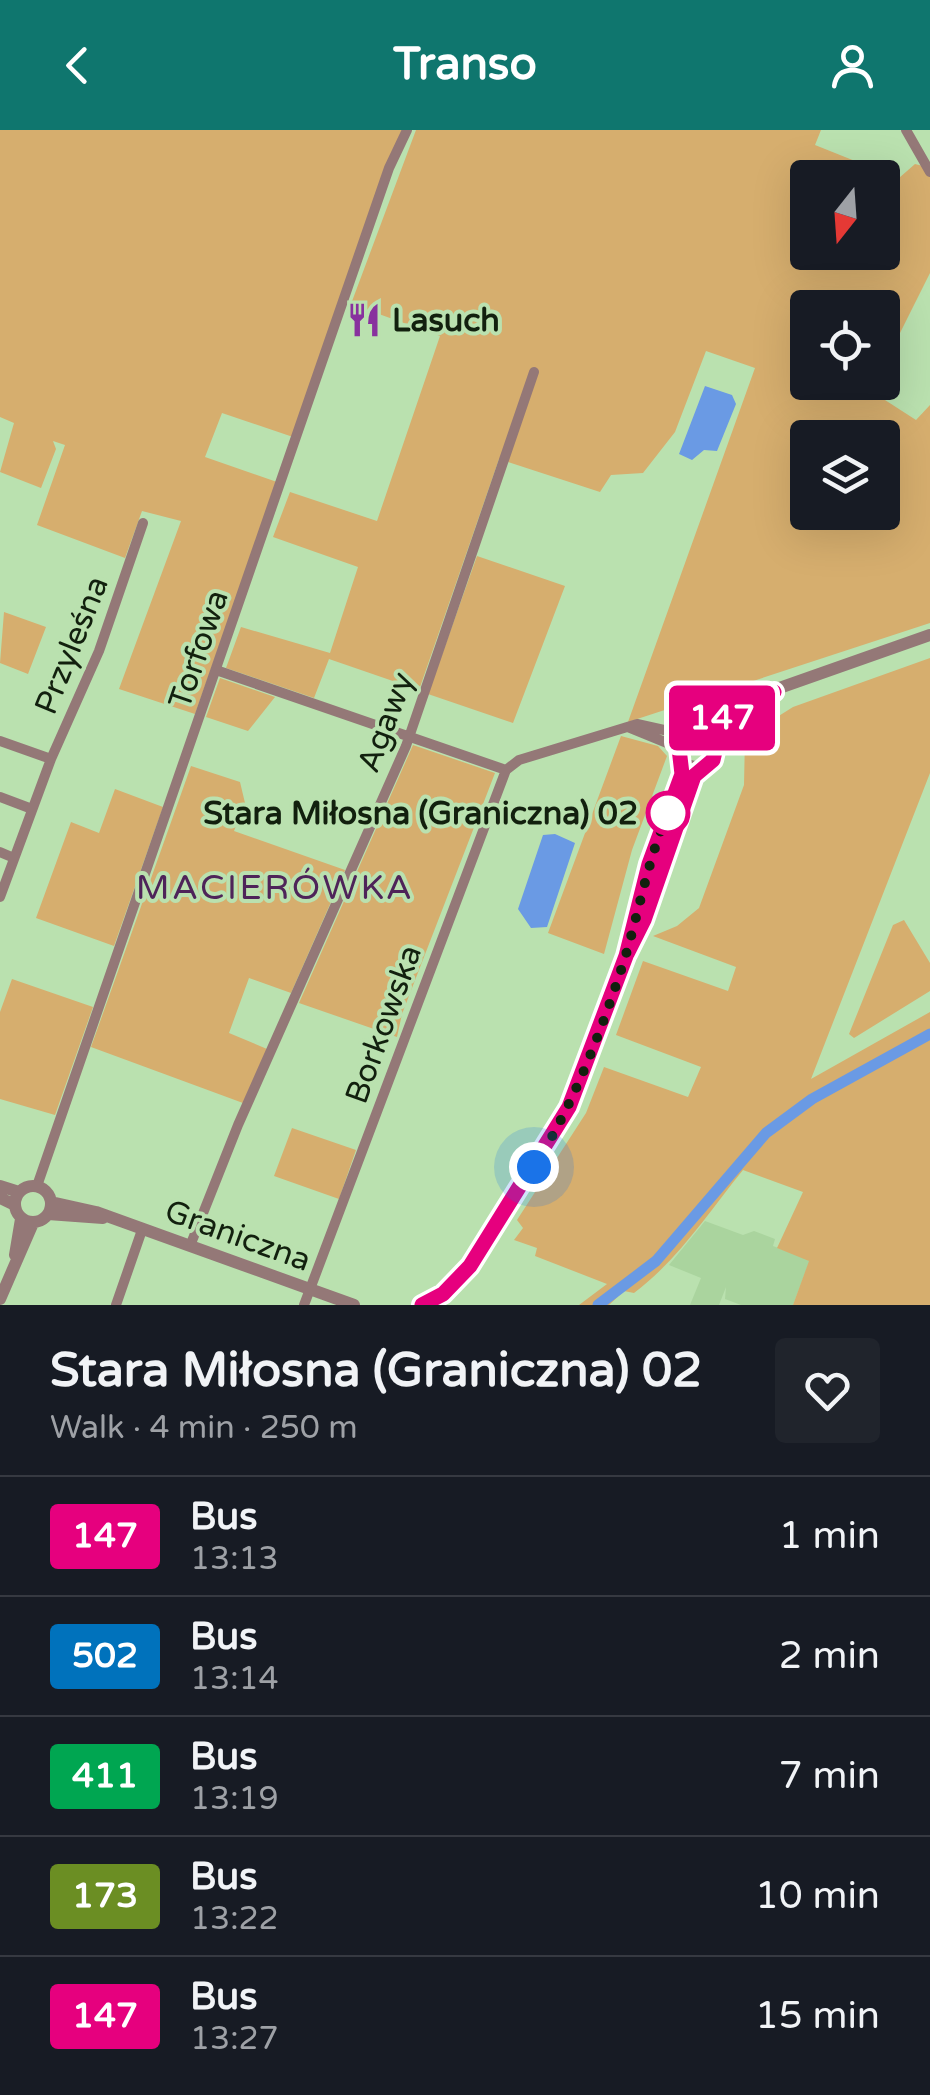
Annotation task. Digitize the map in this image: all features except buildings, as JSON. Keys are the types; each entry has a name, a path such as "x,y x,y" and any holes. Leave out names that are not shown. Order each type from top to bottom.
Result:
{"street":[{"name":"Torfowa","path":"37,1186 389,168 407,130"},
{"path":"906,130 930,172"},
{"name":"Agawy","path":"190,1246 238,1125 408,738 534,372"},
{"name":"Przyleśna","path":"0,897 50,759 94,664 143,524"},
{"path":"679,740 693,728 706,729 743,702 930,635"},
{"path":"216,670 506,770 519,760 645,723 679,740 691,766 643,923 626,956 556,1132 464,1274 443,1294 422,1305"},
{"path":"691,766 713,760 717,743 738,717 774,692"},
{"path":"706,729 717,743"},
{"path":"0,741 50,759"},
{"name":"Borkowska","path":"304,1305 506,770"},
{"path":"0,797 32,809"},
{"path":"0,852 14,858"},
{"path":"0,1186 22,1210"},
{"path":"0,1198 22,1210 50,1208 37,1186 22,1210 15,1254 0,1298"},
{"name":"Graniczna","path":"50,1208 142,1230 354,1305"},
{"path":"116,1305 142,1230"}],"shaded area":[{"path":"0,130 403,130 293,437 222,413 205,457 277,482 195,714 119,689 181,521 142,511 125,558 37,525 65,445 53,441 56,449 41,488 0,472 14,423 0,417"},
{"path":"416,130 821,130 815,145 852,160 790,160 790,270 900,270 900,177 915,164 923,166 930,177 930,273 900,333 900,290 790,290 790,400 885,400 916,420 930,405 930,623 628,722 755,368 706,351 675,432 643,473 611,475 600,492 499,459 419,690 329,659 314,698 226,668 241,627 330,653 358,567 273,537 290,492 377,521 440,336 351,304"},
{"path":"477,556 565,586 513,723 428,694"},
{"path":"4,612 46,627 28,674 0,663"},
{"path":"930,658 930,773 811,1079 930,1012 930,1305 793,1305 809,1261 777,1248 803,1192 743,1170 692,1235 650,1280 634,1293 624,1291 609,1305 579,1305 607,1284 535,1256 537,1248 514,1240 523,1228 517,1220 586,1113 604,1067 688,1097 701,1067 616,1035 643,961 728,991 736,967 653,936 677,926 699,908 744,785 745,737 793,707"},
{"path":"220,678 275,697 248,731 206,717"},
{"path":"621,736 658,746 667,756 632,850 604,954 548,933"},
{"path":"413,745 495,773 402,1014 397,1037 299,1003"},
{"path":"191,766 240,782 245,803 234,831 345,870 291,993 249,978 229,1033 267,1049 243,1103 91,1047"},
{"path":"115,789 163,807 114,946 36,918 71,822 99,833"},
{"path":"904,920 930,963 930,991 854,1038 849,1034 893,925"},
{"path":"12,979 93,1007 55,1115 0,1099 0,1012"},
{"path":"292,1128 356,1150 339,1199 274,1176"},
{"path":"705,1221 743,1235 754,1231 775,1239 773,1246 810,1260 793,1305 741,1305 725,1299 726,1287 719,1305 690,1305 701,1278 669,1265"}],"water":[{"path":"705,386 732,395 736,404 717,451 704,450 692,460 679,454"},
{"path":"555,834 575,843 547,927 531,928 518,909 543,835"}],"waterway":[{"path":"598,1305 656,1261 766,1133 812,1099 930,1034"}],"bus line":[{"name":"147","path":"422,1305 443,1294 470,1266 569,1107 626,956 649,864 682,774 684,764 677,753 678,740 687,730 706,729 743,702 774,692 734,721 717,743 713,760 698,768 660,866 644,920 627,954"}],"place":[{"name":"Lasuch","path":"364,320"},
{"name":"Stara Miłosna (Graniczna) 02","path":"668,813"}],"district":[{"name":"MACIERÓWKA","path":"275,887"}],"route":[{"path":"534,1167 578,1085 626,956 645,876 668,813"}]}
